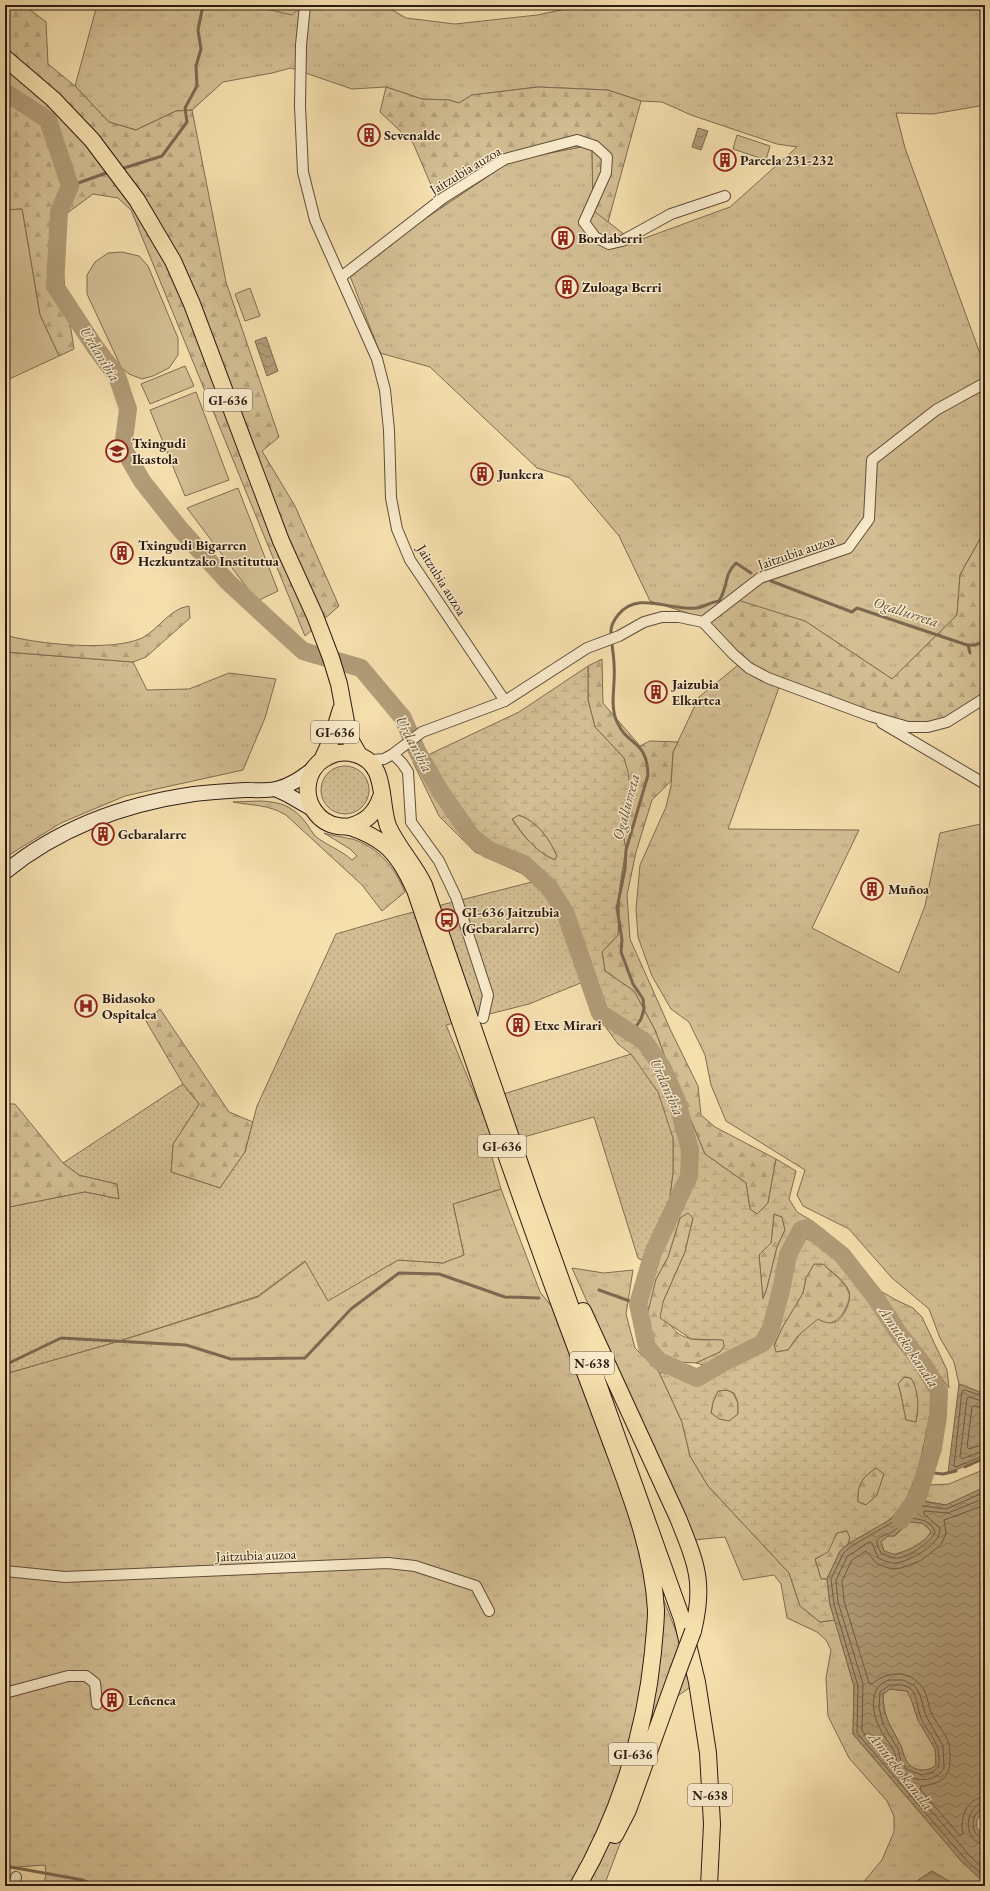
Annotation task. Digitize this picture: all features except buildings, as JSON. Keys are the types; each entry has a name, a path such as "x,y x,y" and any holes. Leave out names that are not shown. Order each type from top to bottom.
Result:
{"main road":[{"name":"GI-636","path":"5,58 53,99 92,140 120,175 156,230 173,261 192,304 281,541 325,641 337,675 349,734 362,756 376,768 380,776 381,797 389,827 417,870 424,885 530,1193 690,1547 696,1565 699,1586 698,1607 693,1631 628,1810 604,1856 583,1886"},
{"name":"GI-636","path":"342,701 337,726 317,764 307,789 308,799 314,810 328,823 361,831 385,845 399,860 415,890 520,1196 629,1490 654,1580 656,1613 651,1673 641,1727 614,1812 592,1860 578,1886"},
{"name":"GI-636","path":"317,764 340,752 362,756"},
{"path":"348,827 360,824 370,817 377,808 381,797"},
{"name":"N-638","path":"530,1193 682,1619 697,1682 708,1753 712,1824 709,1886"},
{"name":"N-638","path":"629,1490 652,1534"}],"street":[{"name":"Jaitzubia auzoa","path":"305,5 301,45 300,106 303,172 314,220 341,277 376,359 385,390 389,430 391,498 397,529 410,560 505,701"},
{"name":"Jaitzubia auzoa","path":"341,277 443,198 505,159 576,140 595,146 607,157 606,173 584,222 595,237 610,244 622,241 671,214 725,196"},
{"name":"Jaitzubia auzoa","path":"703,622 760,578 848,548 868,519 872,460 936,410 985,383"},
{"path":"380,776 382,766 394,753 422,732 505,701 580,652 628,631 644,622 662,617 679,617 703,622 733,654 749,668 768,678 870,716 908,727 928,727 956,718 985,698"},
{"path":"870,716 985,784"},
{"path":"362,756 378,760 394,753"},
{"path":"394,753 408,772 411,822 439,861 456,897 488,995 483,1018"},
{"path":"5,872 11,865 52,840 86,822 122,809 158,800 195,794 275,790 298,780 317,764"},
{"path":"275,790 288,795 314,810"},
{"name":"Jaitzubia auzoa","path":"5,1571 65,1577 388,1563 415,1566 476,1586 489,1611"},
{"path":"5,1693 68,1676 86,1676 95,1683 97,1704"}],"green space":[{"path":"5,5 24,5 46,22 48,64 75,86 109,122 136,130 176,111 192,110 226,282 279,437 262,451 295,506 339,606 305,636 131,210 118,198 93,194 66,214 61,241 65,291 74,349 59,356 40,315 22,209 5,210"},
{"path":"97,5 301,7 303,5 384,5 406,18 455,24 537,15 586,5 985,5 985,105 933,114 896,113 905,148 982,359 985,358 985,530 960,575 957,615 892,679 805,621 706,619 650,601 619,536 570,478 537,468 430,367 380,353 348,271 512,160 592,145 593,210 634,242 730,207 797,147 777,144 691,115 662,102 641,101 608,90 538,87 472,95 459,103 449,100 422,99 386,87 352,89 291,68 223,82 192,110 176,111 136,130 109,122 75,86"},
{"path":"249,5 300,5 301,7 292,15"},
{"path":"386,87 422,99 449,100 459,103 472,95 538,87 608,90 641,101 608,222 593,210 592,145 512,160 441,208 413,143 380,112"},
{"path":"737,135 770,146 766,160 733,149"},
{"path":"22,209 40,315 59,356 5,381 5,210"},
{"path":"122,252 139,256 148,266 178,338 178,355 169,368 153,376 142,379 129,374 121,367 87,294 87,275 95,262 108,253"},
{"path":"250,288 260,316 245,321 235,294"},
{"path":"185,366 194,386 150,404 141,384"},
{"path":"196,392 229,480 185,496 150,410"},
{"path":"238,488 278,591 257,601 187,508"},
{"path":"985,530 985,696 958,713 929,724 899,721 782,679 743,661 706,619 731,598 805,621 892,679 957,615 960,575"},
{"path":"189,606 190,618 146,657 133,662 5,652 5,635 54,644 94,646 129,642 142,638 170,615"},
{"path":"5,652 133,662 147,690 189,689 229,673 276,679 265,718 243,770 125,796 61,823 9,855 5,855"},
{"path":"602,659 603,703 640,746 650,741 678,742 673,752 671,781 652,800 636,852 627,895 630,939 671,1031 698,1086 701,1115 715,1127 776,1159 768,1203 757,1214 750,1209 746,1183 705,1154 671,1073 655,1030 634,991 605,971 602,952 618,935 620,885 626,849 622,829 632,803 624,758 595,727 588,700 588,666"},
{"path":"743,661 782,679 728,829 859,830 812,928 899,973 925,906 940,833 985,823 985,1394 959,1384 954,1362 940,1338 929,1309 892,1278 849,1229 803,1206 797,1195 805,1170 726,1121 711,1085 705,1055 689,1022 671,1009 652,976 638,937 636,909 640,865 666,807 671,786 673,752 699,697"},
{"path":"588,666 588,700 595,727 624,758 628,772 632,803 622,829 626,849 620,885 618,935 602,952 605,971 634,991 655,1030 671,1073 705,1154 746,1183 750,1209 757,1214 768,1203 776,1159 796,1171 789,1199 797,1212 814,1222 812,1225 796,1226 784,1249 764,1333 751,1345 707,1366 696,1363 720,1352 724,1346 723,1340 691,1339 660,1318 663,1302 685,1252 693,1218 688,1213 680,1218 668,1257 656,1279 649,1308 644,1304 672,1220 691,1186 693,1166 683,1176 669,1204 673,1172 673,1138 631,1054 618,1044 599,1018 583,982 562,920 534,879 475,852 439,816 413,762 519,712","holes":["519,815 532,822 542,831 557,856 555,860 542,853 530,843 520,831 512,819","774,1214 782,1217 785,1230 777,1247 763,1299 759,1255 771,1243"]},
{"path":"340,766 350,766 359,770 365,776 368,781 368,799 359,810 350,814 340,814 331,810 325,804 321,795 321,785 325,776 331,770"},
{"path":"233,802 274,802 291,809 301,817 315,836 352,860 357,856 350,849 324,833 352,839 370,847 391,866 405,892 382,911 362,885 286,815 266,807"},
{"path":"519,815 532,822 542,831 557,856 555,860 542,853 520,831 512,818"},
{"path":"536,881 562,920 583,982 529,1004 446,1025 478,1102 631,1054 658,1092 673,1138 673,1172 669,1204 643,1261 638,1258 594,1117 489,1147 501,1189 453,1204 464,1255 443,1263 398,1260 328,1301 305,1261 258,1296 116,1342 5,1374 5,1208 85,1192 119,1199 117,1184 79,1175 63,1163 183,1084 199,1104 173,1144 171,1172 220,1188 245,1152 257,1106 336,934 398,916"},
{"path":"160,1009 229,1112 253,1122 245,1152 220,1188 171,1172 173,1144 199,1104 183,1084 146,1021"},
{"path":"5,1104 15,1104 63,1163 79,1175 117,1184 119,1199 85,1192 5,1208"},
{"path":"501,1189 540,1292 556,1312 639,1536 696,1683 675,1698 604,1886 44,1886 46,1873 45,1865 5,1868 5,1374 116,1342 258,1297 306,1261 328,1300 398,1260 443,1263 464,1255 453,1204"},
{"path":"688,1212 693,1218 685,1252 663,1302 672,1327 682,1336 695,1339 723,1339 725,1346 720,1352 696,1363 679,1362 663,1357 651,1342 646,1322 656,1279 668,1257 680,1218"},
{"path":"774,1214 782,1217 785,1230 777,1247 763,1300 759,1255 771,1243"},
{"path":"803,1238 820,1246 838,1261 875,1307 933,1397 924,1445 914,1480 908,1496 900,1509 885,1523 848,1544 850,1538 847,1531 837,1533 828,1552 815,1559 821,1579 827,1579 830,1605 835,1620 820,1622 800,1606 789,1573 708,1486 690,1456 682,1422 659,1372 700,1381 766,1348 779,1325 793,1260","holes":["814,1264 823,1264 841,1279 847,1287 850,1295 847,1308 842,1317 836,1322 831,1323 818,1319 801,1333 788,1350 776,1352 774,1345 782,1328 803,1293 806,1278","904,1377 911,1378 914,1383 918,1400 916,1422 906,1420 898,1384","727,1390 734,1393 738,1403 738,1414 729,1421 719,1419 711,1413 713,1402 718,1391","876,1468 884,1474 877,1495 866,1505 858,1502 858,1490 861,1482"]},
{"path":"814,1264 823,1264 843,1283 849,1294 848,1303 843,1313 834,1322 800,1334 788,1350 776,1352 774,1346 782,1328 803,1293 806,1278"},
{"path":"572,1268 604,1273 633,1270 626,1314 635,1348 659,1372 682,1422 690,1456 708,1486 789,1573 800,1606 820,1622 835,1620 854,1686 853,1734 963,1863 985,1883 985,1886 957,1886 932,1871 909,1886 860,1886 882,1860 894,1832 894,1816 887,1801 849,1758 828,1716 826,1678 831,1650 826,1640 817,1632 787,1618 781,1584 774,1575 743,1580 725,1537 694,1540"},
{"path":"877,1289 913,1308 922,1317 947,1370 949,1388 893,1313"},
{"path":"904,1377 911,1378 916,1389 918,1411 916,1422 906,1420 898,1384"},
{"path":"727,1390 733,1393 738,1403 738,1414 729,1421 719,1419 711,1413 713,1402 718,1391"},
{"path":"876,1468 884,1474 877,1495 866,1505 858,1502 858,1490 861,1482"},
{"path":"985,1469 985,1487 946,1505 924,1501 929,1485 949,1484"},
{"path":"909,1522 922,1523 932,1531 926,1539 906,1551 892,1554 884,1551 881,1542 888,1536 895,1536"},
{"path":"847,1531 850,1537 848,1544 840,1551 827,1579 821,1579 815,1559 826,1552 837,1533"},
{"path":"890,1689 907,1691 911,1698 918,1720 935,1749 936,1765 928,1770 919,1770 907,1762 901,1746 888,1722 884,1709 883,1694"}],"water":[{"path":"698,128 708,131 701,150 692,147"},
{"path":"266,337 278,371 267,376 255,341"},
{"path":"959,1384 985,1394 985,1458 948,1473"},
{"name":"Amuteko kanala","path":"985,1487 985,1811 977,1820 977,1828 985,1836 985,1883 963,1863 853,1734 854,1686 830,1605 827,1579 840,1551 848,1544 891,1519 907,1499 946,1505","holes":["909,1522 922,1523 931,1531 926,1539 906,1551 895,1554 884,1551 881,1542 888,1536 894,1536","890,1689 907,1691 918,1720 935,1749 936,1765 932,1768 928,1770 919,1770 911,1766 904,1757 901,1746 888,1722 884,1709 883,1694"]},
{"path":"932,1871 957,1886 909,1886"}],"waterway":[{"path":"124,168 162,156 187,122 185,108 197,86 196,66 201,49 198,30 203,5"},
{"name":"Urdanibia","path":"5,92 48,120 70,186 59,212 55,286 95,347 117,376 128,409 123,448 142,481 180,529 228,582 303,651 361,668 403,718 417,751 440,791 472,837 489,850 524,864 549,887 565,912 600,1013 644,1041 662,1067 677,1101 690,1150 689,1176 653,1253 638,1304 647,1347 659,1361 697,1378 763,1343 771,1328 788,1255 801,1230 808,1228 842,1255 875,1297 897,1331 925,1367 939,1391 938,1416 933,1448 918,1496 901,1520"},
{"path":"70,186 106,173"},
{"name":"Ogallurreta","path":"632,1033 641,1019 644,1009 643,999 633,984 621,952 622,940 617,908 625,869 626,850 648,775 647,763 641,749 621,730 613,708 614,657 611,635 612,627 618,615 626,608 635,604 654,603 675,607 696,608 719,601 729,572 736,563 751,573"},
{"name":"Ogallurreta","path":"771,581 852,612 857,608 967,645 975,645 985,641"},
{"name":"Ogallurreta","path":"968,645 970,653"},
{"path":"5,1365 61,1338 186,1345 231,1359 305,1358 351,1309 399,1273 439,1274 505,1297 539,1298"},
{"path":"599,1290 638,1304"},
{"path":"965,1467 985,1458"},
{"path":"925,1472 943,1474 956,1471"},
{"path":"5,1866 83,1880 94,1886"}],"place":[{"name":"Sevenalde","path":"369,135"},
{"name":"Parcela 231-232","path":"725,160"},
{"name":"Bordaberri","path":"563,238"},
{"name":"Zuloaga Berri","path":"567,287"},
{"name":"Txingudi Ikastola","path":"117,451"},
{"name":"Junkera","path":"482,474"},
{"name":"Txingudi Bigarren Hezkuntzako Institutua","path":"122,553"},
{"name":"Jaizubia Elkartea","path":"656,692"},
{"name":"Gebaralarre","path":"103,834"},
{"name":"Muñoa","path":"872,889"},
{"name":"GI-636 Jaitzubia (Gebaralarre)","path":"447,920"},
{"name":"Bidasoko Ospitalea","path":"86,1006"},
{"name":"Etxe Mirari","path":"518,1025"},
{"name":"Leñenea","path":"112,1700"}]}
